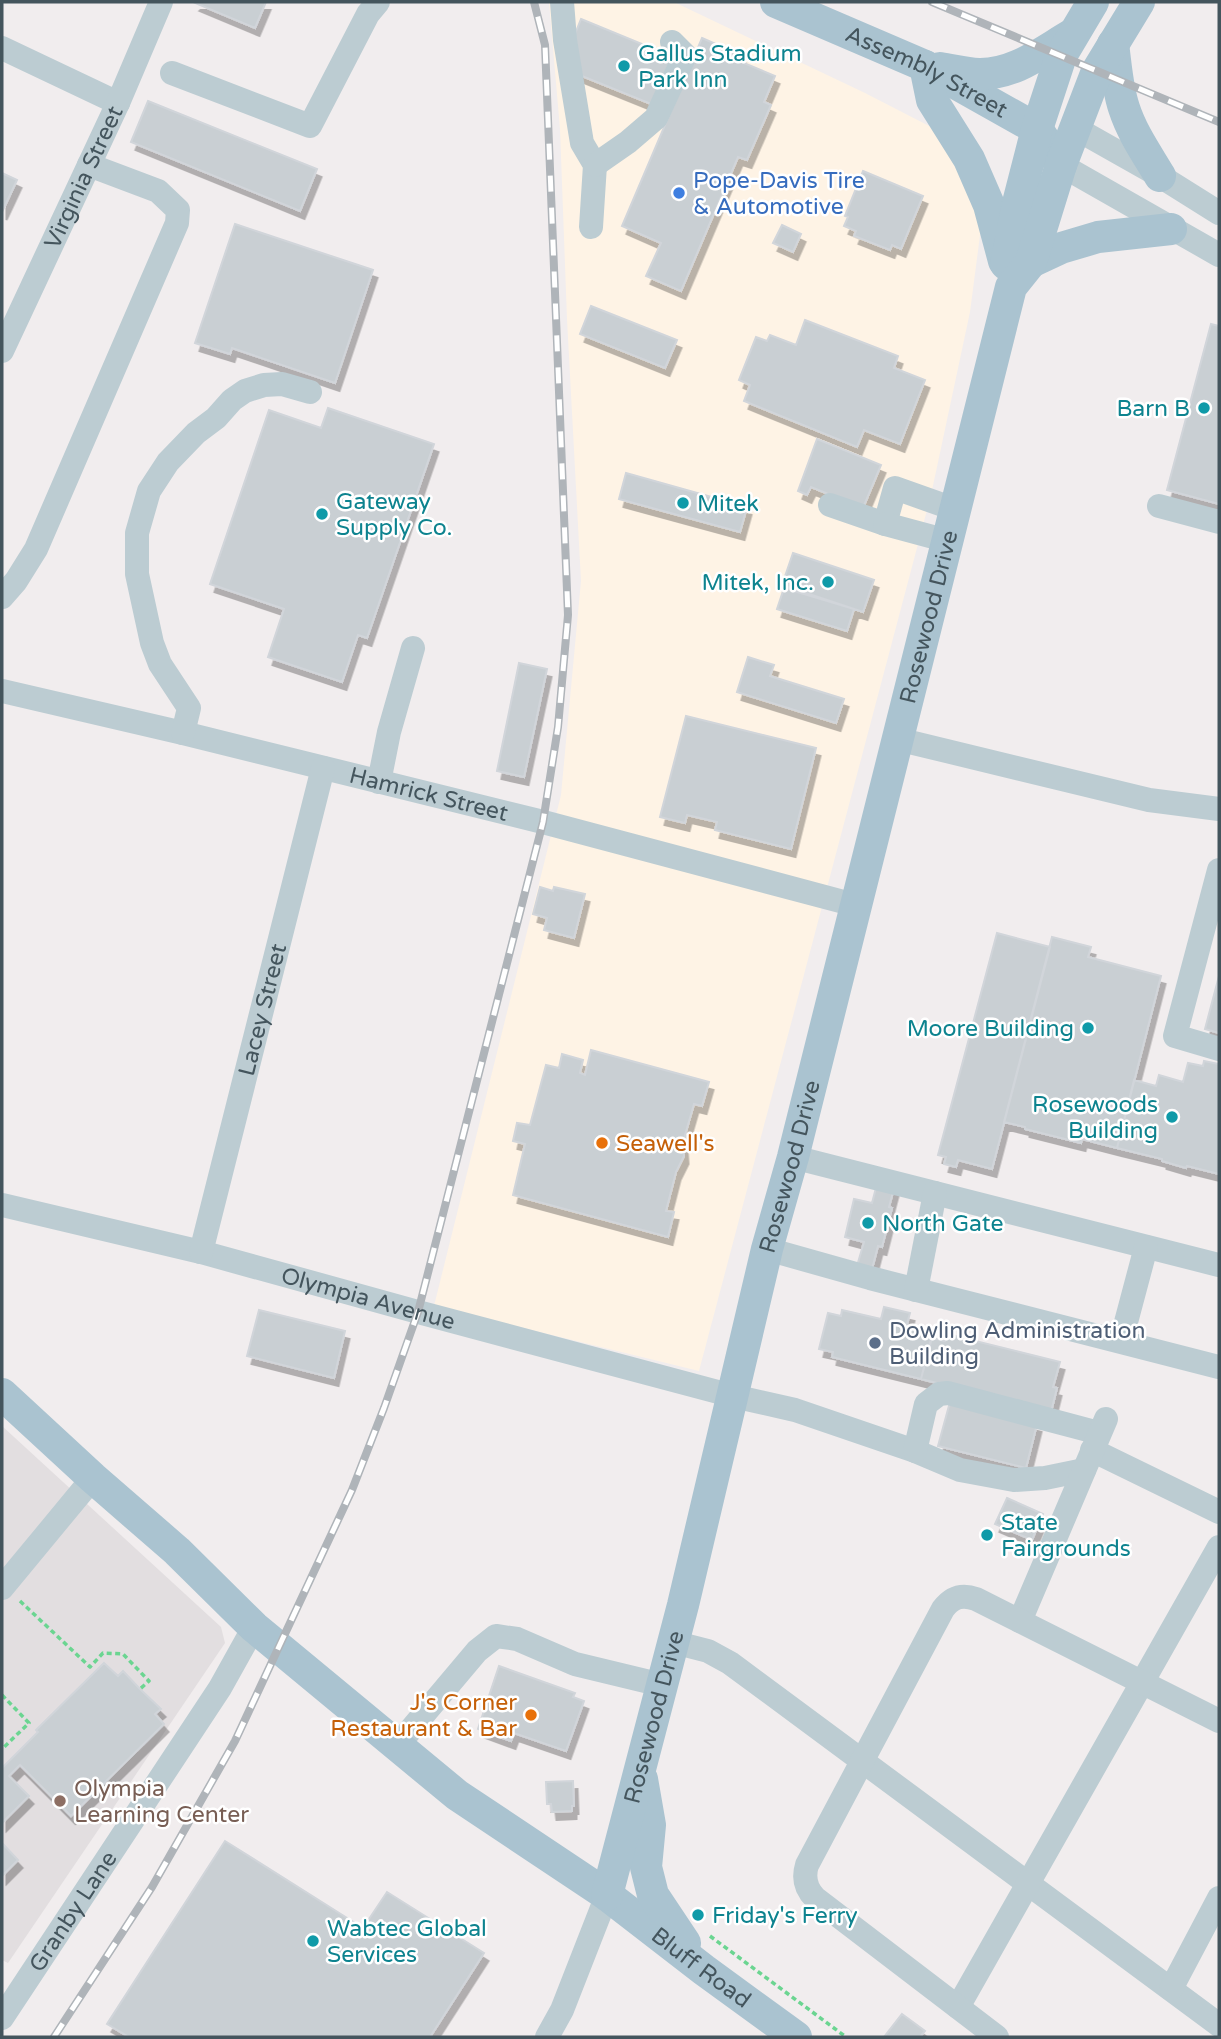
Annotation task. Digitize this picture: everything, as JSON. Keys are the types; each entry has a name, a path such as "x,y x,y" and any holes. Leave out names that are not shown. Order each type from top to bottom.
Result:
{"main road":[{"name":"Assembly Street","path":"776,2 925,66 1037,129 1061,165"},
{"name":"Rosewood Drive","path":"1016,271 1018,203 1037,129 1061,56 1093,2"},
{"name":"Rosewood Drive","path":"607,1895 673,1642 767,1249 793,1157 1016,271 1097,71 1139,2"},
{"path":"1073,34 1026,64 1009,70 980,74 925,66 932,100 969,159 1016,271 1061,248 1098,237 1171,229"},
{"path":"1113,44 1124,110 1160,176"},
{"path":"1037,129 1075,128"},
{"name":"Bluff Road","path":"5,1403 177,1551 254,1627 457,1795 607,1895 791,2036"},
{"path":"640,1770 650,1825 646,1867 653,1895 704,1970"}],"street":[{"name":"Virginia Street","path":"2,351 118,103 161,2"},
{"path":"172,73 310,126 368,14 378,2"},
{"path":"562,2 565,40 582,143 595,165 591,227"},
{"path":"595,165 656,118 685,55 672,42"},
{"path":"2,48 118,103"},
{"path":"1075,128 1219,213"},
{"path":"2,597 16,581 36,549 177,223 178,210 158,191 89,165"},
{"path":"1061,165 1219,255"},
{"path":"183,733 189,708 160,664 152,643 137,574 137,533 149,491 168,461 245,391 264,385 282,384 310,392"},
{"path":"885,524 895,488 957,510"},
{"path":"830,505 885,524 948,541"},
{"path":"1159,506 1219,522"},
{"path":"379,782 389,732 413,648"},
{"name":"Hamrick Street","path":"2,691 543,822 855,905"},
{"path":"897,739 1149,800 1219,809"},
{"name":"Lacey Street","path":"201,1252 323,768"},
{"path":"1219,870 1175,1036 1219,1049"},
{"path":"793,1157 1219,1265"},
{"path":"916,1290 935,1194"},
{"name":"Olympia Avenue","path":"2,1205 201,1252 733,1396 795,1410 915,1451 960,1470 1014,1480 1045,1478 1095,1443"},
{"path":"1121,1341 1146,1247"},
{"path":"767,1249 1219,1367"},
{"path":"915,1451 926,1404 939,1394 948,1392 1095,1443 1219,1513"},
{"path":"1020,1621 1095,1443"},
{"path":"9,1593 93,1478"},
{"path":"958,2007 1219,1547"},
{"path":"997,2037 815,1899 807,1885 805,1871 947,1603 958,1597 970,1597 1219,1721"},
{"name":"Granby Lane","path":"2,2018 220,1688 254,1627"},
{"path":"397,1746 477,1651 496,1636 517,1639 575,1664 662,1685"},
{"path":"673,1642 708,1651 730,1662 1219,2025"},
{"name":"Rosewood Drive","path":"547,2037 562,2010 607,1895"},
{"path":"1171,1989 1219,1898"}],"path":[{"path":"9,1593 90,1667 103,1653 123,1654 149,1681 140,1689"},
{"path":"2,1695 29,1723 2,1749"},
{"path":"703,1931 846,2037"}],"shaded area":[{"path":"549,2 674,2 865,93 935,129 965,166 982,220 970,312 931,495 699,1371 434,1306 561,795 581,581 560,129"},
{"name":"Olympia Learning Center","path":"2,1426 221,1627 225,1643 8,1963 2,1960"}],"building":[{"path":"196,2 266,2 255,28"},
{"name":"Gallus Stadium Park Inn","path":"581,19 676,58 656,106 577,74 571,44"},
{"name":"Pope-Davis Tire & Automotive","path":"702,38 741,55 739,61 775,76 764,102 771,105 747,160 738,157 681,291 646,276 661,243 622,226"},
{"path":"148,101 317,169 300,211 131,142"},
{"path":"863,171 923,196 901,249 892,245 890,250 854,236 856,231 844,226 848,217 845,216"},
{"path":"2,173 17,180 2,212"},
{"path":"235,224 373,270 335,383 232,348 230,354 195,343"},
{"path":"782,225 801,234 793,252 773,243"},
{"path":"591,306 677,340 665,368 580,334"},
{"path":"805,320 898,356 894,368 925,380 900,444 864,430 857,447 744,401 750,385 739,380 756,337 767,341 770,335 796,345"},
{"name":"Barn B","path":"1211,324 1219,326 1219,504 1167,490"},
{"name":"Gateway Supply Co.","path":"328,408 434,444 367,638 358,635 342,682 268,657 284,609 210,584 269,410 321,428"},
{"path":"817,439 881,465 863,508 811,487 807,495 798,491"},
{"name":"Mitek","path":"626,473 747,507 740,532 619,499"},
{"name":"Mitek, Inc.","path":"793,553 874,580 863,612 782,585"},
{"path":"784,588 854,609 847,631 777,609"},
{"path":"748,657 774,665 770,676 844,699 836,723 737,692"},
{"path":"519,663 547,669 524,777 497,771"},
{"path":"686,716 816,748 791,849 715,830 717,822 687,815 685,823 660,817"},
{"path":"540,887 553,891 554,887 585,894 574,938 544,930 547,918 533,914"},
{"path":"997,933 1050,947 992,1169 958,1160 956,1167 944,1164 946,1157 938,1155"},
{"name":"Moore Building","path":"1052,937 1091,947 1088,957 1161,976 1117,1148 1082,1139 1081,1143 1004,1122"},
{"path":"1219,976 1219,1033 1205,1029"},
{"name":"Seawell's","path":"591,1050 709,1082 702,1106 694,1104 683,1142 684,1156 676,1172 666,1211 674,1212 668,1237 513,1195 525,1144 513,1141 517,1123 530,1125 546,1065 559,1068 562,1054 583,1060 580,1073 585,1075"},
{"name":"Rosewoods Building","path":"1204,1061 1219,1064 1219,1174 1187,1166 1186,1168 1117,1148 1134,1080 1156,1086 1159,1075 1183,1082 1188,1063 1203,1066"},
{"name":"North Gate","path":"877,1184 894,1188 882,1247 878,1246 872,1269 857,1266 864,1242 845,1237 854,1199 872,1203"},
{"name":"Dowling Administration Building","path":"884,1307 910,1313 906,1328 932,1335 921,1379 832,1357 833,1352 819,1349 828,1313 841,1316 842,1310 881,1319"},
{"path":"259,1310 345,1331 334,1378 247,1356"},
{"path":"947,1334 1060,1362 1053,1387 1057,1388 1051,1412 921,1379 932,1338 945,1341"},
{"path":"950,1402 1037,1424 1026,1468 938,1446"},
{"path":"1007,1498 1043,1514 1032,1540 995,1524"},
{"path":"104,1663 118,1676 123,1671 161,1709 155,1714 164,1724 71,1816 20,1765 9,1776 29,1796 2,1823 2,1766"},
{"name":"J's Corner Restaurant & Bar","path":"499,1666 575,1693 573,1697 584,1701 566,1751 514,1733 511,1741 478,1729"},
{"path":"573,1781 572,1811 552,1812 551,1804 547,1804 546,1782"},
{"name":"Wabtec Global Services","path":"225,1841 363,1928 387,1892 484,1953 430,2037 129,2037 107,2024"},
{"path":"2,1843 18,1860 2,1876"},
{"path":"902,2014 925,2031 920,2037 884,2037"}],"railway":[{"path":"54,2037 152,1887 235,1741 352,1490 418,1312 543,822 558,727 568,615 545,45 534,2"},
{"path":"932,2 1219,122"}],"place":[{"name":"Gallus Stadium Park Inn","path":"624,66"},
{"name":"Pope-Davis Tire & Automotive","path":"679,193"},
{"name":"Barn B","path":"1204,408"},
{"name":"Mitek","path":"683,503"},
{"name":"Gateway Supply Co.","path":"322,514"},
{"name":"Mitek, Inc.","path":"828,582"},
{"name":"Moore Building","path":"1088,1028"},
{"name":"Rosewoods Building","path":"1172,1117"},
{"name":"Seawell's","path":"602,1143"},
{"name":"North Gate","path":"868,1223"},
{"name":"Dowling Administration Building","path":"875,1343"},
{"name":"State Fairgrounds","path":"987,1535"},
{"name":"J's Corner Restaurant & Bar","path":"531,1715"},
{"name":"Olympia Learning Center","path":"60,1801"},
{"name":"Friday's Ferry","path":"698,1915"},
{"name":"Wabtec Global Services","path":"313,1941"}]}
